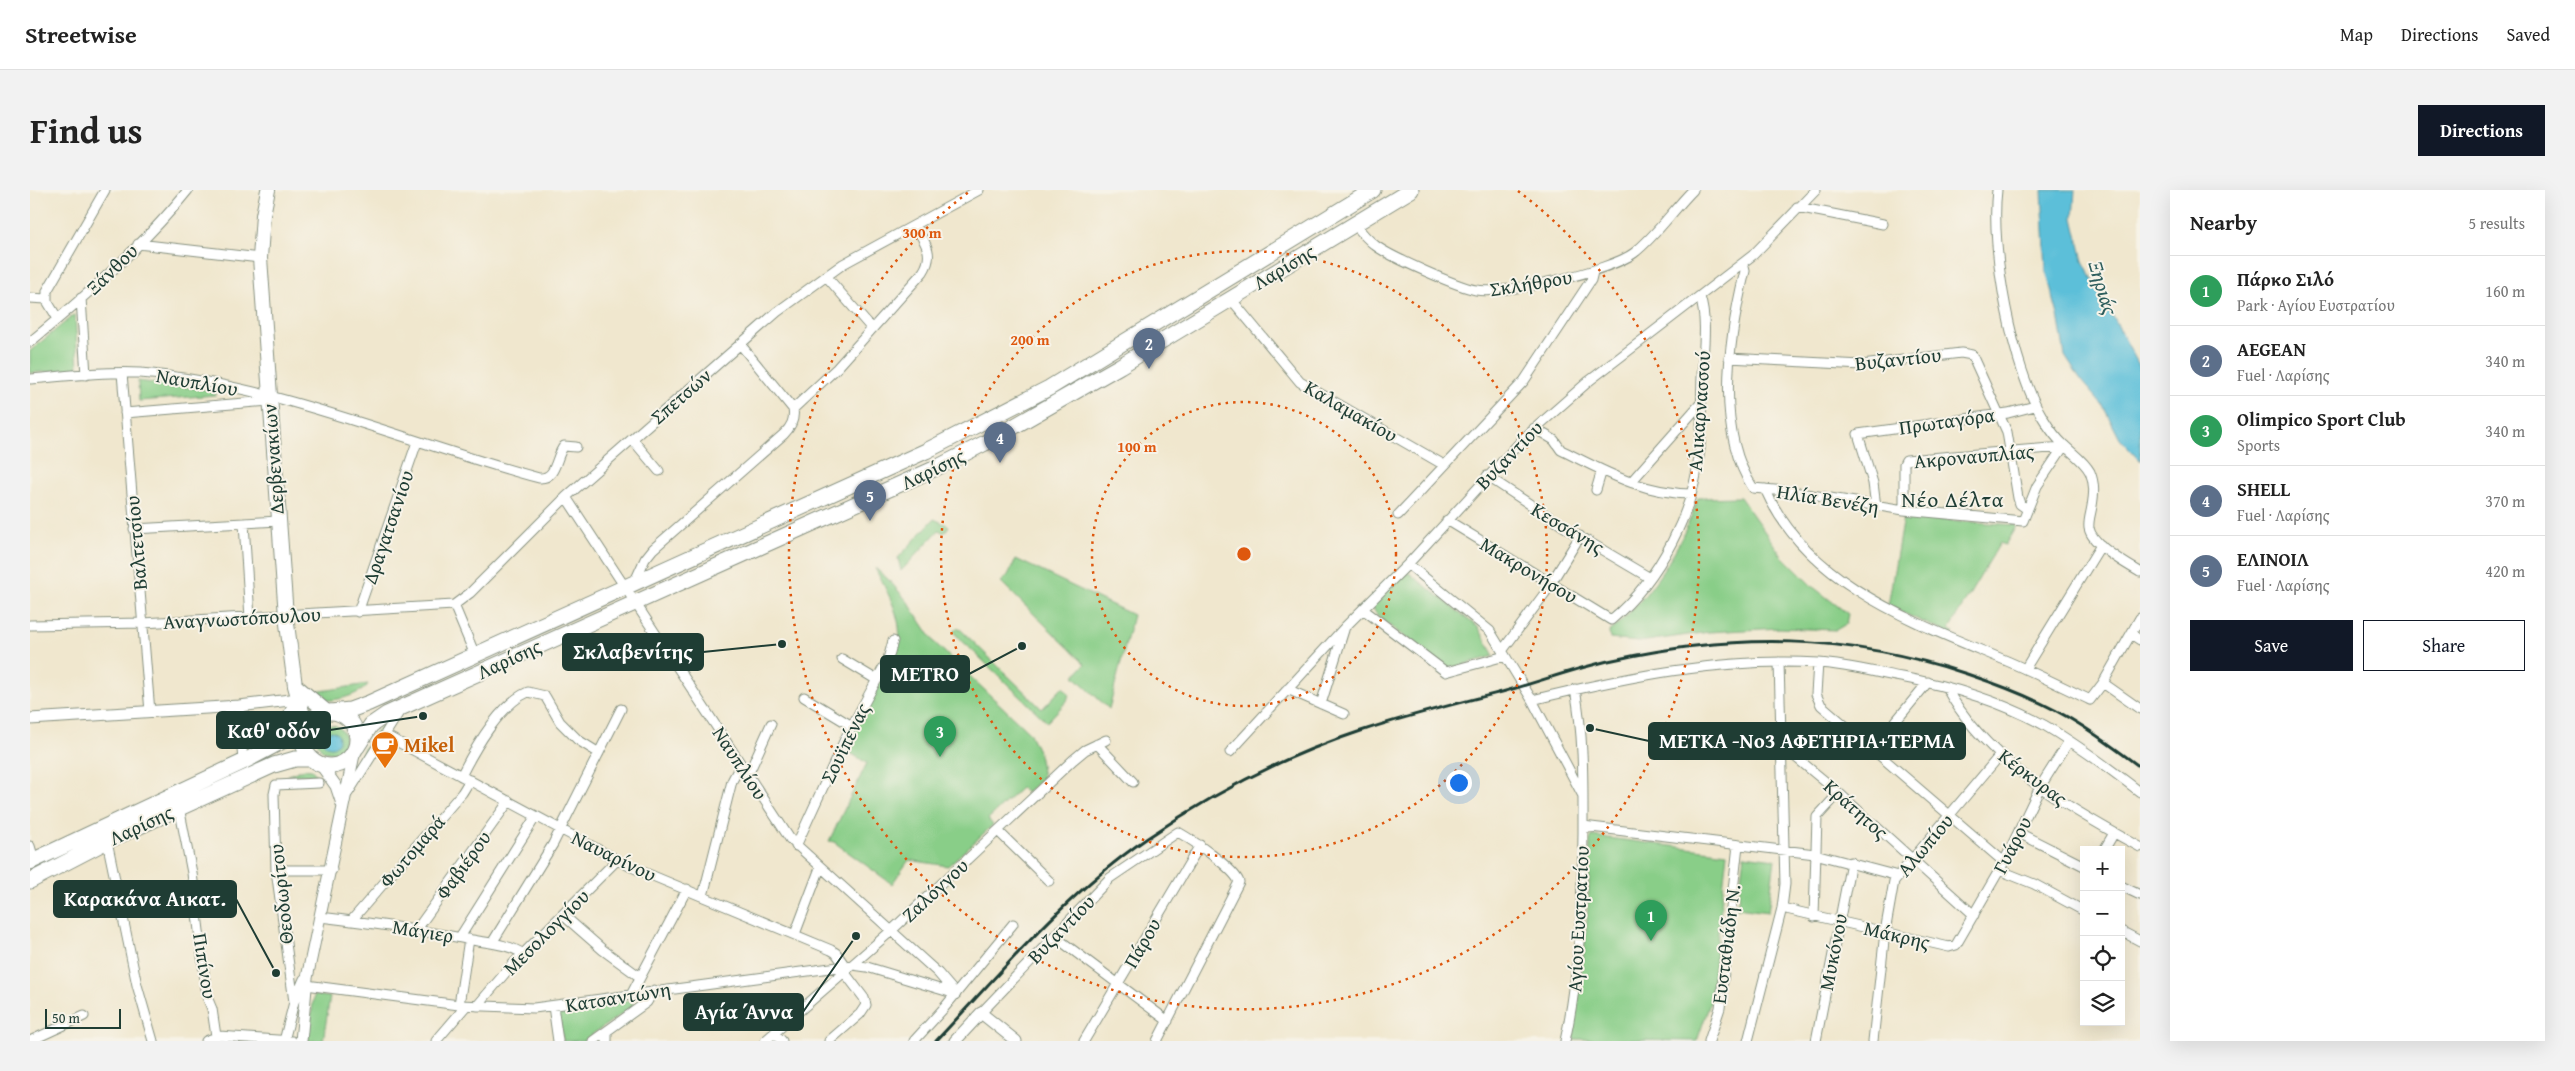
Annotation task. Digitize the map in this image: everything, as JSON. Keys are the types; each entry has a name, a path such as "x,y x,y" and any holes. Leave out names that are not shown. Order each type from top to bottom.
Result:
{"main road":[{"name":"Δερβενακίων","path":"268,190 263,215 260,258 269,398 286,616 297,692 306,727"},
{"name":"Λαρίσης","path":"329,712 359,707 926,451 1041,392 1373,190"},
{"name":"Λαρίσης","path":"356,749 374,722 403,707 847,510 961,456 1120,366 1412,190"},
{"path":"243,762 282,731 292,717 297,692 329,712 342,714 351,721 357,731 356,749 342,764 330,766 316,762 304,745 306,727 316,716 329,712"},
{"name":"Λαρίσης","path":"31,856 243,762 306,727"},
{"name":"Λαρίσης","path":"30,880 107,840 279,763 295,759 316,762"}],"street":[{"path":"58,319 46,299 49,286 106,190"},
{"name":"Ξάνθου","path":"30,342 58,319 138,244 188,190"},
{"name":"Σπετσών","path":"454,605 470,593 566,497 740,344 826,276 859,255 979,190"},
{"name":"Σκλήθρου","path":"1354,224 1378,248 1475,290 1488,291 1593,272 1634,253 1694,190"},
{"name":"Βυζαντίου","path":"1230,752 1287,689 1408,564 1446,520 1534,428 1589,380 1743,263 1816,190"},
{"path":"1997,190 1995,213 1998,253 2018,361 2035,406 2063,447 2085,465 2092,478 2094,496 2089,528 2093,537 2101,545 2140,572"},
{"path":"1797,207 1883,224"},
{"path":"792,409 837,368 928,264 928,249 915,226"},
{"path":"138,244 260,258"},
{"path":"1729,358 1733,323 1745,271 1743,263"},
{"path":"1398,515 1531,372 1593,272"},
{"path":"826,276 872,330"},
{"name":"Αλικαρνασσού","path":"1611,620 1650,578 1673,538 1691,494 1700,449 1704,319 1700,297"},
{"path":"30,298 46,299"},
{"path":"81,298 86,375"},
{"name":"Καλαμακίου","path":"1231,299 1300,382 1444,465"},
{"path":"630,584 645,559 654,549 784,434 794,419 792,409 740,344"},
{"name":"Βυζαντίου","path":"1729,358 1862,365 1961,353 1975,357 2000,414"},
{"name":"Ηλία Βενέζη","path":"1729,358 1733,438 1739,463 1753,488 1876,507 2023,521 2027,509"},
{"name":"Ναυπλίου","path":"30,378 122,373 189,379 269,398 543,478 552,473 564,446 576,447"},
{"name":"Βαλτετσίου","path":"122,373 150,712"},
{"name":"Ναυπλίου","path":"125,413 269,398"},
{"path":"1631,482 1701,403"},
{"name":"Πρωταγόρα","path":"1876,507 1873,483 1858,434 2000,414 2035,406"},
{"path":"2000,414 2012,452 2018,498 2020,504 2027,509 2037,486 2063,447"},
{"path":"1534,428 1554,440 1561,450 1602,470 1656,492 1691,494"},
{"path":"632,439 659,471"},
{"name":"Δραγατσανίου","path":"358,612 417,442"},
{"name":"Ακροναυπλίας","path":"1904,510 1904,464 1906,460 2063,447"},
{"path":"1596,490 1602,470"},
{"name":"Κεσσάνης","path":"1487,476 1580,536 1650,578"},
{"path":"1765,489 1786,525 1822,564 1886,609 2092,700 2140,618"},
{"name":"Ναυπλίου","path":"566,497 630,584 636,602 796,846 938,973 956,994"},
{"name":"Μακρονήσου","path":"1446,520 1611,620"},
{"path":"134,529 278,521"},
{"path":"244,523 250,618"},
{"path":"1364,610 1446,672 1504,653 1580,536"},
{"path":"2025,669 2101,545"},
{"name":"Αγίου Ευστρατίου","path":"1408,564 1484,624 1532,700 1583,796"},
{"path":"454,605 475,654"},
{"name":"Αναγνωστόπουλου","path":"30,625 142,623 250,618 454,605"},
{"path":"1321,704 1346,627"},
{"path":"2131,634 2140,640"},
{"name":"Σουϊπένας","path":"796,846 852,726 890,655 894,640"},
{"path":"842,659 877,680"},
{"path":"1748,1041 1782,908 1785,849 1779,662"},
{"path":"1532,700 1575,689 1667,672 1779,662 1818,663 1928,682 1967,693 2042,724 2140,792"},
{"path":"1818,663 1816,694 1819,702 1950,815 2001,866 2080,909"},
{"path":"1873,749 1928,682"},
{"path":"2103,683 2140,709"},
{"name":"Κέρκυρας","path":"1946,687 1961,713 2001,754 2040,787 2140,847"},
{"path":"1287,689 1344,714"},
{"name":"Αγίου Ευστρατίου","path":"1565,1041 1577,968 1583,826 1583,743 1575,689"},
{"path":"30,719 239,706 297,692"},
{"name":"Φωτομαρά","path":"351,921 462,793 465,778 486,734 520,696 530,692 545,696 560,722 578,740 599,753"},
{"path":"804,697 852,726"},
{"path":"239,706 243,762"},
{"path":"348,793 403,707"},
{"path":"492,944 560,829 621,709"},
{"path":"748,774 771,724"},
{"name":"Ναυαρίνου","path":"385,735 617,860 836,953 848,968 866,1005 860,1014 829,1041"},
{"name":"Ζαλόγγου","path":"765,1041 891,931 1072,760 1096,744 1106,740"},
{"name":"Γυάρου","path":"1952,946 1958,942 1974,915 2019,833 2040,787 2069,741"},
{"path":"1096,744 1133,782"},
{"name":"Κράτητος","path":"1781,745 1839,793 1974,915"},
{"path":"301,1041 308,970 332,870 356,749"},
{"name":"Αλωπίου","path":"1873,1041 1885,932 1893,885 1898,876 2001,754"},
{"path":"316,762 339,790 344,812"},
{"path":"703,896 732,781 741,764"},
{"name":"Θεοδωρίτου","path":"294,1002 276,870 274,794 276,786 319,783"},
{"path":"1814,917 1817,817 1839,793"},
{"name":"Φαβιέρου","path":"417,929 509,801"},
{"name":"Πιπίνου","path":"179,808 192,873 207,997 212,1009 216,1036"},
{"path":"436,1041 462,1005 465,938 536,816"},
{"path":"1583,826 1785,849 1851,862 1898,876"},
{"path":"998,831 1049,881"},
{"name":"Βυζαντίου","path":"955,1041 1117,872 1178,832 1200,845"},
{"path":"2019,833 2080,864"},
{"path":"2106,846 2114,833"},
{"path":"107,840 136,985 153,1041"},
{"path":"1157,1041 1239,882 1234,875 1200,845"},
{"name":"Πάρου","path":"1084,1041 1200,845"},
{"name":"Ευσταθιάδη Ν.","path":"1709,1041 1720,1008 1738,845"},
{"name":"Μεσολογγίου","path":"477,1006 523,954 617,860"},
{"name":"Μυκόνου","path":"1816,1041 1851,862"},
{"path":"795,934 820,868"},
{"path":"276,870 332,870"},
{"path":"2125,888 2140,895"},
{"path":"632,993 687,889"},
{"name":"Μάκρης","path":"1782,908 1814,917 1952,946"},
{"path":"562,915 640,978"},
{"name":"Μάγιερ","path":"320,917 417,929 512,948 523,954"},
{"path":"914,1041 956,994 1013,924"},
{"path":"2125,933 2140,941"},
{"path":"1054,936 1168,1021"},
{"name":"Κατσαντώνη","path":"306,985 462,1005 553,1006 654,990 848,968 874,969 956,994"},
{"path":"206,1041 216,1036 287,1041 294,1002 308,970"},
{"path":"593,1041 647,1002 654,990"},
{"path":"553,1006 558,1041"},
{"path":"981,1014 1016,1041"},
{"path":"32,1039 84,1016"},
{"path":"607,1031 608,1041"},
{"path":"774,1033 782,1041"}],"green space":[{"path":"75,314 78,369 30,373 30,351"},
{"path":"138,381 216,391 216,395 139,401"},
{"path":"1740,497 1782,556 1812,586 1848,614 1846,624 1836,630 1780,628 1709,632 1639,642 1610,639 1609,632 1651,588 1673,554 1698,498"},
{"path":"1903,517 2015,525 2005,545 2000,543 1949,629 1954,633 1952,635 1888,606"},
{"path":"934,519 949,526 944,533 939,530 901,571 898,558"},
{"path":"1016,559 1133,615 1109,709 1074,676 1085,664 1001,582 1008,575"},
{"path":"875,568 888,579 908,602 935,643 1029,732 1039,753 1043,778 1027,793 1021,788 988,819 993,825 948,866 909,860 892,884 834,842 829,841 867,763 847,751 853,741 849,740 898,650 900,639 894,608"},
{"path":"1409,573 1479,628 1494,656 1447,669 1378,617 1373,608 1374,604 1403,575"},
{"path":"958,627 1042,709 1063,687 1069,694 1067,701 1047,722 953,632"},
{"path":"368,684 357,693 333,700 324,699 314,692"},
{"path":"389,720 356,773 360,757 367,743"},
{"path":"331,725 341,729 345,739 341,749 331,753 321,749 317,739 321,729"},
{"path":"304,769 312,770 316,775 288,775"},
{"path":"1592,836 1727,853 1710,1003 1697,1041 1570,1039 1579,990 1585,940 1590,840"},
{"path":"1744,855 1775,859 1768,912 1737,908"},
{"path":"314,995 330,997 323,1041 308,1041"},
{"path":"632,1000 633,1006 583,1041 563,1041 558,1012"}],"water":[{"path":"2042,190 2075,190 2073,218 2083,261 2140,367 2140,461 2120,439 2103,406 2082,382 2065,356 2058,315 2046,271"},
{"path":"331,731 339,739 331,747 323,739"}],"railway":[{"path":"936,1041 1036,934 1089,884 1146,839 1222,792 1302,753 1358,732 1412,715 1502,692 1613,660 1658,651 1747,642 1791,642 1879,651 1967,674 2025,696 2079,724 2140,767"}],"place":[{"name":"AEGEAN","path":"1149,369"},
{"name":"SHELL","path":"1000,463"},
{"name":"ΕΛΙΝΟΙΛ","path":"870,521"},
{"name":"Σκλαβενίτης","path":"782,644"},
{"name":"METRO","path":"1022,646"},
{"name":"Καθ' οδόν","path":"423,716"},
{"name":"ΜΕΤΚΑ -Νο3 ΑΦΕΤΗΡΙΑ+ΤΕΡΜΑ","path":"1590,728"},
{"name":"Olimpico Sport Club","path":"940,757"},
{"name":"Mikel","path":"385,769"},
{"name":"Αγία Άννα","path":"856,936"},
{"name":"Πάρκο Σιλό","path":"1651,941"},
{"name":"Καρακάνα Αικατ.","path":"276,973"}],"district":[{"name":"Νέο Δέλτα","path":"1953,499"}],"water label":[{"name":"Ξηριάς","path":"2103,288"}]}
